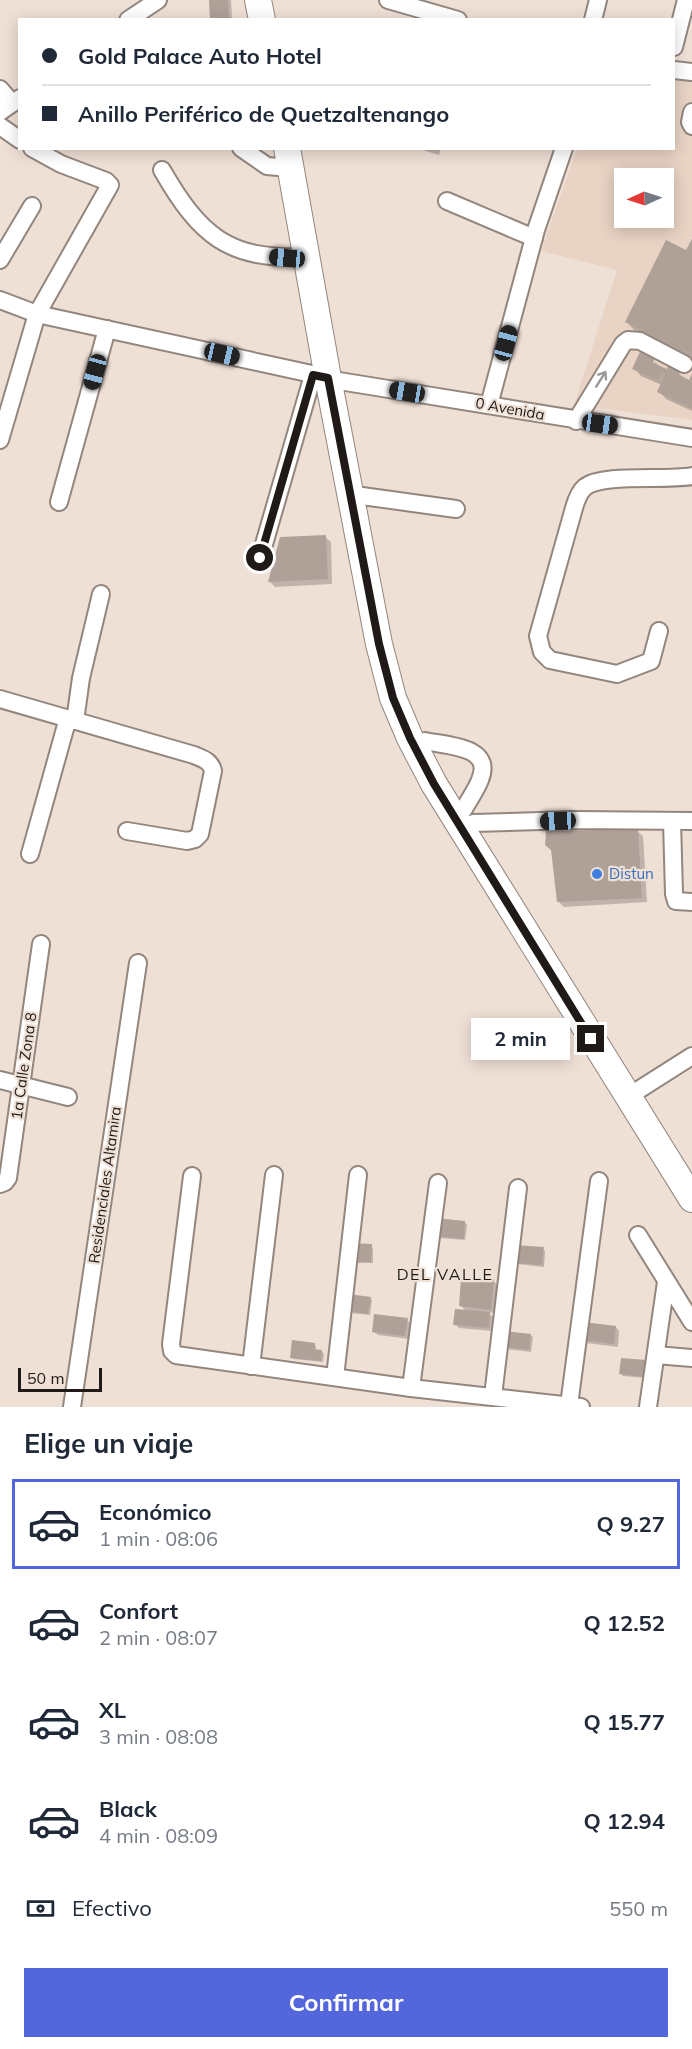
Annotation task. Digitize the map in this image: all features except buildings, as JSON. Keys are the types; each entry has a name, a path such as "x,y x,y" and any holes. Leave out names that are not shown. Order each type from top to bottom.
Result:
{"highway":[{"path":"258,0 262,18"},
{"path":"272,0 276,18"},
{"path":"290,152 327,378 379,644 393,698 410,738 434,784 692,1199"},
{"path":"290,152 327,378 362,496 396,664 409,703 425,741 468,817 692,1175"}],"street":[{"path":"131,18 158,0"},
{"path":"388,0 451,18"},
{"path":"594,18 598,0"},
{"path":"675,43 686,0"},
{"path":"675,70 692,72"},
{"path":"0,89 11,104"},
{"path":"692,112 690,122 692,126"},
{"path":"0,126 18,139"},
{"path":"0,440 37,314 110,185 106,181 62,164 36,150"},
{"path":"244,150 267,166 290,152"},
{"path":"489,405 534,238 563,150"},
{"path":"162,171 194,219 217,239 255,256 306,257"},
{"path":"447,201 534,238"},
{"path":"0,260 32,206"},
{"name":"0 Avenida","path":"0,300 37,314 327,378 576,421 692,438"},
{"path":"59,502 106,329"},
{"path":"576,421 623,344 628,340 640,341 684,364"},
{"path":"260,558 327,378"},
{"path":"659,631 651,662 618,674 550,660 542,652 538,636 574,508 582,490 587,485 607,479 655,480 692,476"},
{"path":"362,496 456,509"},
{"path":"30,854 72,719 101,594"},
{"path":"0,699 194,755 206,759 212,765 213,771 200,834 195,839 187,841 127,831"},
{"path":"425,741 475,752 482,759 484,767 468,817 692,821"},
{"path":"672,821 674,894 676,901 692,902"},
{"name":"1a Calle Zona 8","path":"0,1184 8,1178 41,944"},
{"name":"Residenciales Altamira","path":"72,1407 138,963"},
{"path":"640,1089 692,1056"},
{"path":"0,1080 68,1097"},
{"path":"251,1366 274,1175"},
{"path":"335,1377 358,1175"},
{"path":"192,1176 171,1344 172,1351 180,1356 411,1388 575,1406 599,1181"},
{"path":"411,1388 438,1183"},
{"path":"493,1396 518,1188"},
{"path":"638,1235 692,1322"},
{"path":"648,1407 666,1282"},
{"path":"656,1355 692,1358"}],"shaded area":[{"path":"675,78 692,80 692,420 574,405 617,270 541,251 577,150 675,150"}],"place":[{"name":"Distun","path":"597,874"}],"district":[{"name":"DEL VALLE","path":"445,1274"}],"route":[{"path":"260,558 313,375 328,378 379,644 393,698 410,738 434,784 591,1039"}]}
